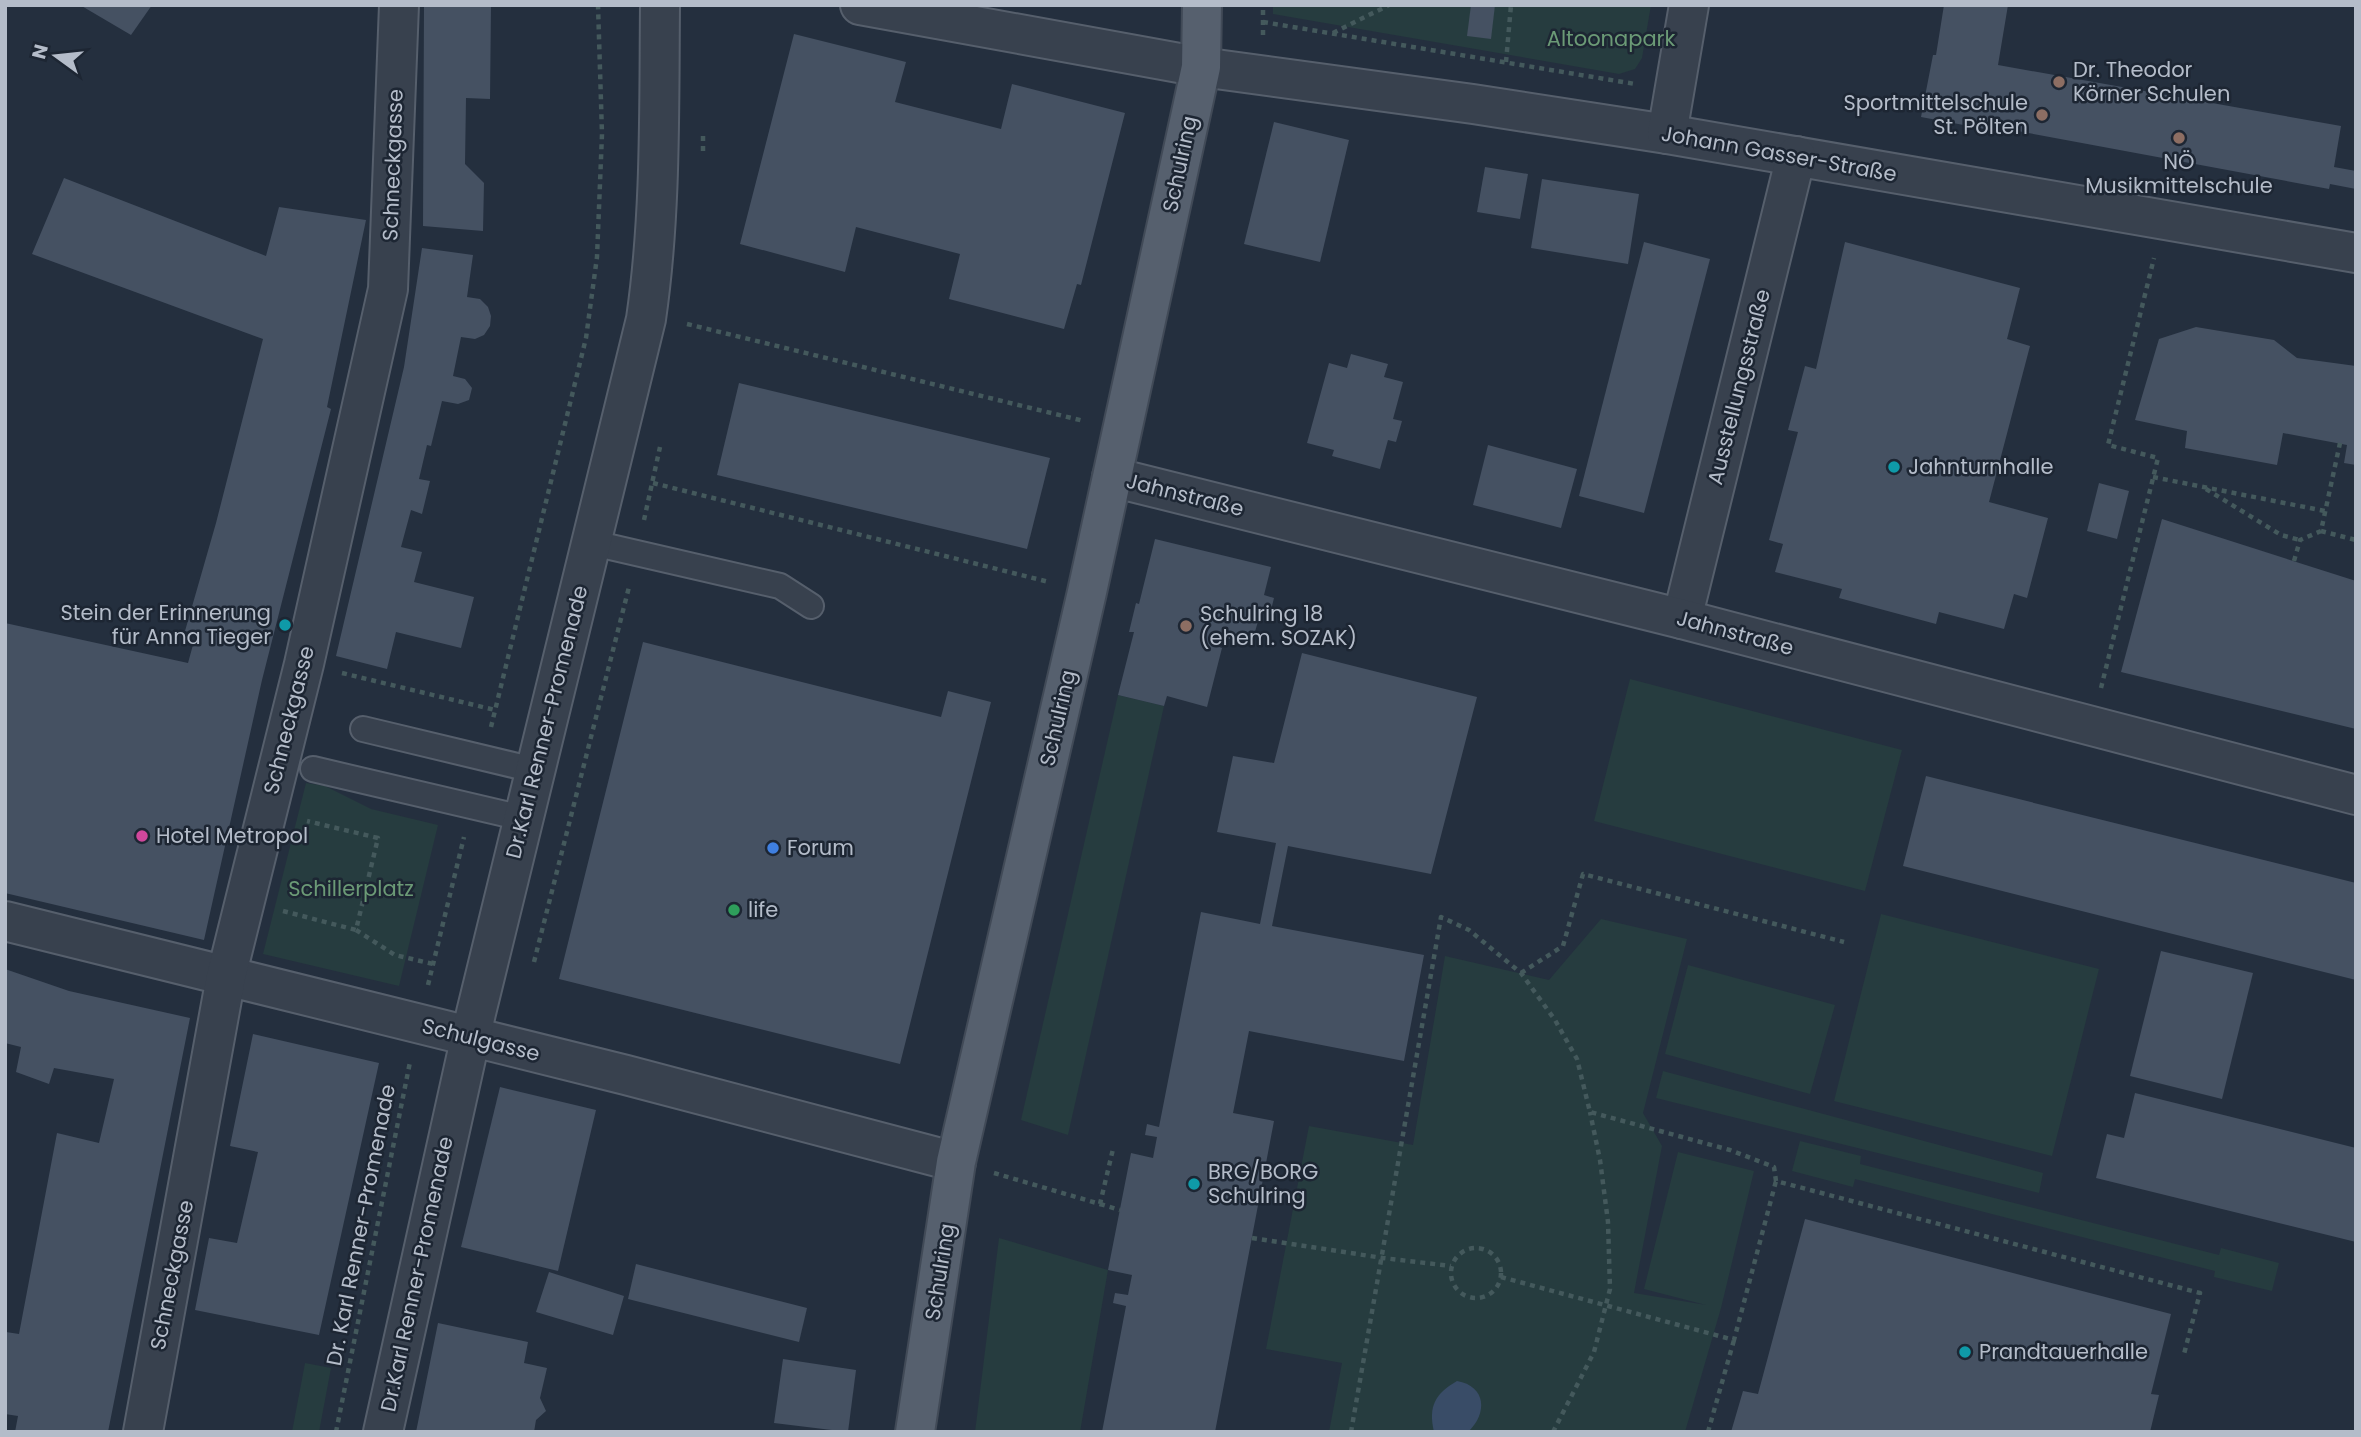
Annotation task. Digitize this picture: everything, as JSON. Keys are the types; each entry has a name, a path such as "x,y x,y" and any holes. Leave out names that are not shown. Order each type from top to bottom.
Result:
{"main road":[{"name":"Schulring","path":"915,1432 956,1162 1087,592 1201,67 1202,5"}],"street":[{"name":"Schneckgasse","path":"143,1432 226,977 304,664 388,289 399,5"},
{"name":"Dr.Karl Renner-Promenade","path":"383,1432 470,1037 646,319 652,279 659,142 660,5"},
{"name":"Johann Gasser-Straße","path":"860,5 1201,67 1667,134 2356,253"},
{"path":"1667,134 1689,5"},
{"name":"Ausstellungsstraße","path":"1682,619 1796,156"},
{"name":"Jahnstraße","path":"1112,477 1682,619 2356,795"},
{"name":"Schulgasse","path":"5,921 625,1075 956,1162"}],"lane":[{"path":"593,543 780,586 811,606"},
{"path":"363,729 534,770"},
{"path":"313,769 522,818"}],"path":[{"path":"483,758 586,338 597,257 602,134 598,5"},
{"path":"1333,33 1389,5"},
{"path":"1506,62 1511,5"},
{"path":"1263,22 1674,90"},
{"path":"2091,726 2158,458 2108,446 2163,220"},
{"path":"687,324 1122,430"},
{"path":"2321,531 2340,443"},
{"path":"2153,477 2325,510"},
{"path":"653,483 1087,592"},
{"path":"2202,486 2281,535 2300,540 2321,531 2356,540"},
{"path":"2294,561 2300,540"},
{"path":"304,664 495,710"},
{"path":"419,1024 471,807"},
{"path":"267,811 378,838 356,930"},
{"path":"1521,973 1563,946 1583,874 1844,942"},
{"path":"244,902 356,930 395,955 433,964"},
{"path":"1351,1432 1441,917 1469,930 1521,973 1555,1020 1577,1059 1590,1112 1600,1160 1608,1222 1610,1289 1594,1352 1553,1432"},
{"name":"Dr. Karl Renner-Promenade","path":"336,1432 419,1024"},
{"path":"1590,1112 1730,1150 1774,1167 1776,1181 1708,1432"},
{"path":"1100,1204 1113,1149"},
{"path":"956,1162 1120,1210"},
{"path":"1776,1181 2200,1293 2184,1354"},
{"path":"1252,1238 1451,1266"},
{"path":"1469,1248 1486,1249 1498,1260 1501,1276 1494,1291 1487,1296 1471,1298 1457,1290 1452,1282 1451,1266 1456,1258 1469,1248"},
{"path":"1501,1276 1605,1307 1734,1340"}],"green space":[{"name":"Altoonapark","path":"1273,5 1651,5 1642,58 1635,69 1619,74 1273,14"},
{"path":"1630,679 1902,750 1865,891 1594,821"},
{"path":"1118,695 1164,706 1068,1135 1021,1120"},
{"name":"Schillerplatz","path":"306,783 325,786 371,809 438,825 399,986 263,954"},
{"path":"1881,914 2099,969 2052,1156 1834,1101"},
{"path":"1601,919 1687,939 1643,1113 1662,1146 1634,1293 1706,1305 1644,1289 1678,1152 1754,1171 1721,1308 1685,1432 1329,1432 1342,1363 1266,1349 1309,1126 1413,1145 1445,956 1549,980"},
{"path":"1688,965 1835,1005 1810,1094 1665,1054"},
{"path":"1663,1071 2043,1173 2039,1193 1656,1098"},
{"path":"1800,1141 1861,1156 1860,1164 2219,1255 2221,1248 2279,1263 2272,1291 2214,1277 2215,1271 1855,1179 1853,1187 1792,1171"},
{"path":"999,1238 1108,1270 1080,1432 975,1432"},
{"path":"305,1363 331,1368 319,1432 292,1432"}],"water":[{"path":"1457,1381 1474,1388 1478,1394 1481,1401 1479,1417 1468,1432 1434,1432 1432,1415 1435,1402 1443,1391"}],"building":[{"path":"80,5 152,5 131,35"},
{"path":"424,5 491,5 490,99 466,98 465,164 484,183 483,231 423,226"},
{"path":"1471,5 1495,5 1491,39 1467,36"},
{"path":"1944,5 2008,5 1998,65 2341,126 2334,167 2356,171 2356,189 2330,184 2329,189 1985,125 1985,129 1921,117 1933,55 1936,55"},
{"path":"794,34 906,62 895,102 1001,129 1012,84 1125,113 1081,285 1077,284 1064,329 949,299 960,254 856,227 845,272 740,244"},
{"path":"1274,122 1349,140 1320,262 1244,244"},
{"path":"1485,167 1528,174 1520,219 1477,212"},
{"path":"64,178 266,256 279,207 366,220 327,407 331,409 262,680 204,940 5,893 5,623 188,663 196,634 185,631 263,339 32,254"},
{"path":"1542,179 1639,194 1628,264 1531,248"},
{"path":"1644,242 1710,259 1644,513 1579,496"},
{"name":"Jahnturnhalle","path":"1845,242 2020,288 2007,339 2030,346 1989,502 2048,518 2027,598 2014,594 2004,629 1939,612 1936,624 1839,598 1842,589 1775,572 1783,544 1769,540 1798,432 1788,430 1805,366 1816,369"},
{"path":"422,248 473,255 467,297 480,299 488,307 491,316 490,326 484,335 475,339 461,337 453,376 465,379 472,388 469,400 458,404 442,401 431,446 427,445 419,479 430,481 422,514 411,510 401,547 422,552 414,582 474,597 461,648 396,632 387,669 336,656 404,367"},
{"path":"2196,327 2274,340 2297,358 2356,366 2356,465 2344,463 2347,445 2283,433 2277,465 2185,448 2187,431 2135,420 2159,339"},
{"path":"1351,354 1388,364 1384,377 1403,382 1393,419 1402,421 1396,442 1388,440 1380,469 1332,456 1334,450 1307,443 1329,363 1347,368"},
{"path":"739,383 1050,458 1027,549 717,475"},
{"path":"1488,445 1577,469 1561,528 1473,505"},
{"path":"2099,483 2129,491 2117,539 2087,531"},
{"path":"2162,519 2356,581 2356,729 2121,672"},
{"path":"1155,539 1271,567 1264,595 1274,598 1271,610 1262,608 1254,635 1250,634 1248,643 1221,637 1219,647 1222,648 1207,707 1167,696 1164,706 1118,695 1134,632 1129,632"},
{"name":"Forum","path":"643,642 941,717 948,691 991,702 900,1064 559,979"},
{"name":"BRG/BORG Schulring","path":"1302,653 1477,697 1431,874 1288,846 1272,926 1424,955 1404,1061 1249,1031 1233,1113 1274,1121 1215,1432 1102,1432 1126,1306 1113,1303 1115,1293 1128,1295 1132,1275 1108,1270 1131,1153 1153,1158 1157,1137 1145,1135 1147,1124 1159,1127 1201,912 1260,924 1276,843 1217,832 1233,756 1274,763"},
{"path":"1926,776 2356,883 2356,980 1903,866"},
{"path":"2161,951 2253,973 2222,1099 2130,1076"},
{"path":"5,969 69,991 190,1018 108,1432 15,1432 18,1416 5,1414 6,1332 19,1334 57,1133 99,1143 114,1079 54,1068 49,1084 16,1072 21,1047 5,1043"},
{"path":"253,1034 379,1063 319,1335 195,1310 209,1238 237,1243 258,1152 230,1146"},
{"path":"500,1087 596,1110 558,1271 461,1247"},
{"path":"2135,1093 2356,1148 2356,1242 2096,1178 2107,1134 2124,1138"},
{"name":"Prandtauerhalle","path":"1805,1219 2171,1314 2151,1394 2159,1395 2150,1432 1731,1432 1743,1391 1758,1394"},
{"path":"636,1264 807,1308 799,1342 628,1299"},
{"path":"549,1272 624,1296 613,1335 536,1312"},
{"path":"438,1323 528,1342 524,1363 547,1368 540,1398 546,1411 536,1420 534,1432 416,1432"},
{"path":"783,1359 856,1370 848,1432 774,1423"}],"place":[{"name":"Dr. Theodor Körner Schulen","path":"2059,82"},
{"name":"Sportmittelschule St. Pölten","path":"2042,115"},
{"name":"NÖ Musikmittelschule","path":"2179,138"},
{"name":"Jahnturnhalle","path":"1894,467"},
{"name":"Stein der Erinnerung für Anna Tieger","path":"285,625"},
{"name":"Schulring 18 (ehem. SOZAK)","path":"1186,626"},
{"name":"Hotel Metropol","path":"142,836"},
{"name":"Forum","path":"773,848"},
{"name":"life","path":"734,910"},
{"name":"BRG/BORG Schulring","path":"1194,1184"},
{"name":"Prandtauerhalle","path":"1965,1352"}]}
